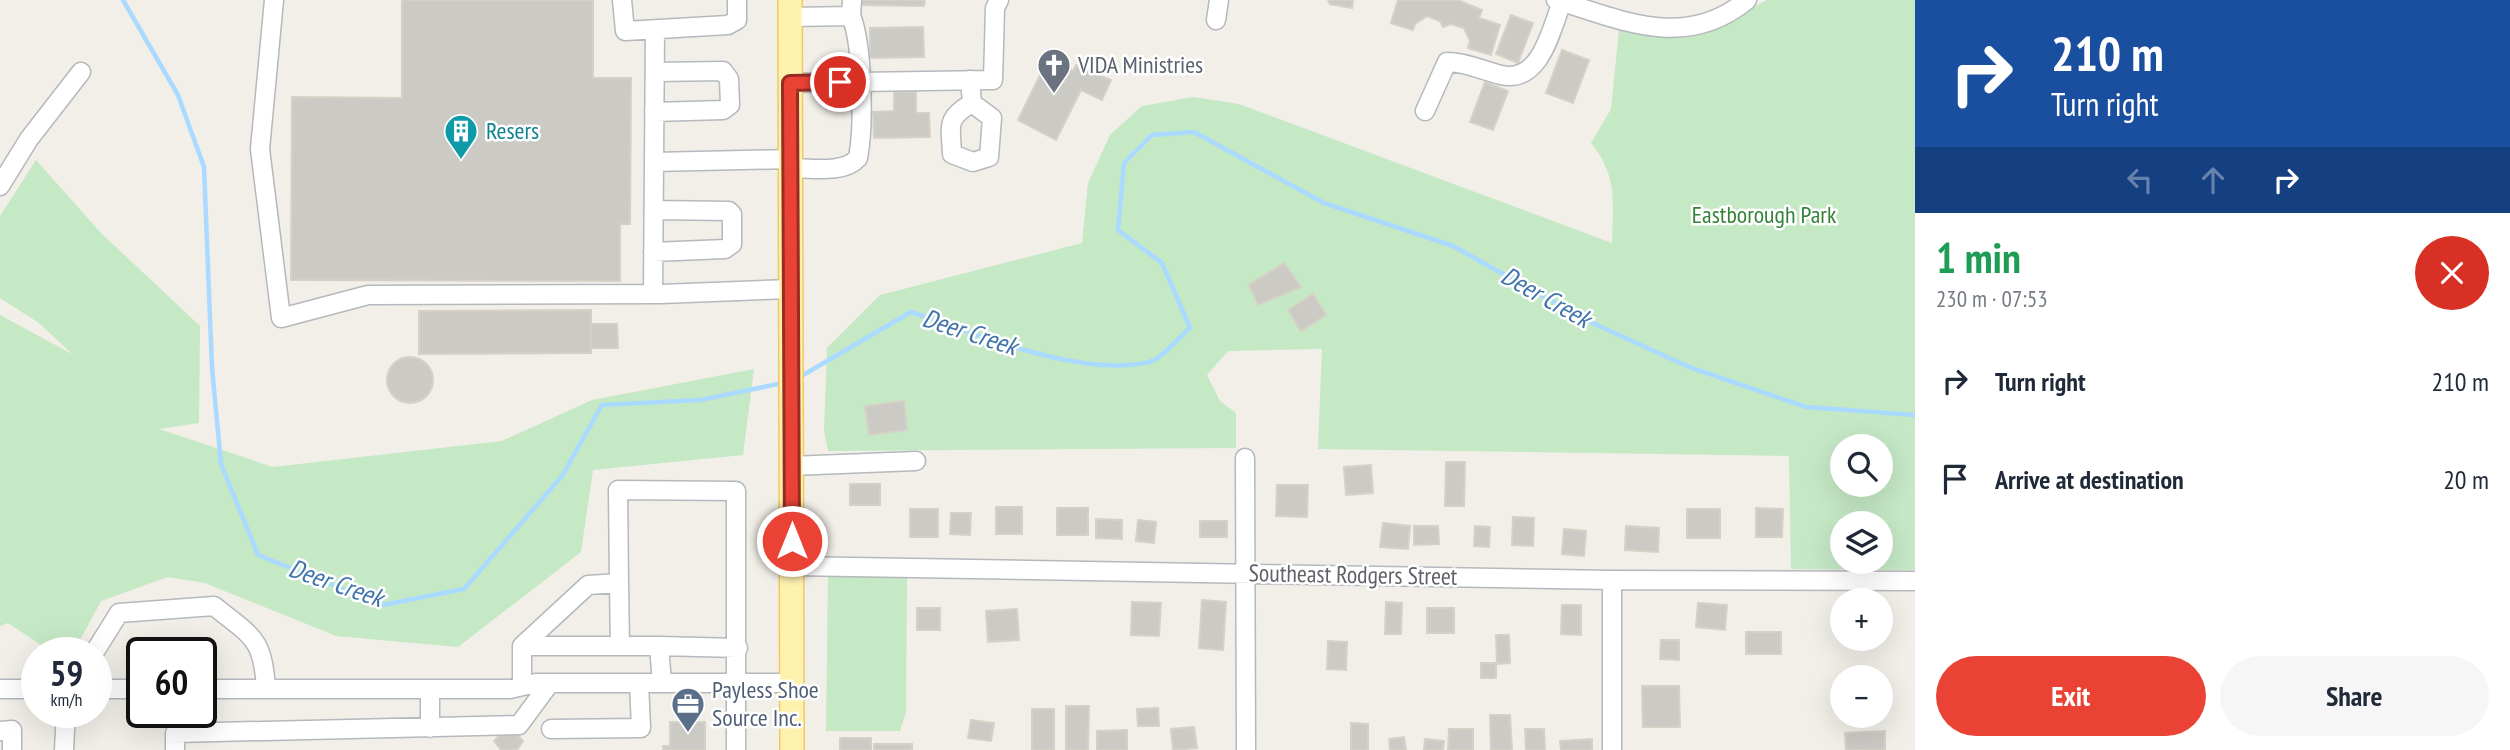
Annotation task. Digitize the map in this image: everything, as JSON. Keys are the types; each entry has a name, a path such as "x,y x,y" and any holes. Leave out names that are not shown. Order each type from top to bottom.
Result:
{"main road":[{"path":"790,8 792,750"}],"street":[{"path":"274,0 260,149 281,318 368,295 653,294 791,289"},
{"path":"622,0 625,31 734,23 737,0"},
{"path":"1216,20 1219,0"},
{"path":"1426,111 1447,62 1504,76 1517,75 1533,67 1541,57 1559,1 1630,25 1667,28 1707,21 1747,0"},
{"path":"790,83 993,80 992,3"},
{"path":"654,162 791,164 839,168 852,165 858,158 859,82 857,29 852,8 790,8"},
{"path":"653,294 655,30"},
{"path":"654,112 723,110 730,105 729,79 723,71 655,72"},
{"path":"0,186 29,139 81,72"},
{"path":"970,80 972,103"},
{"path":"653,252 725,249 732,244 732,214 729,211 654,210"},
{"path":"1245,458 1246,750"},
{"path":"791,466 916,461"},
{"path":"620,646 618,490 736,491 736,750"},
{"name":"Southeast Rodgers Street","path":"792,566 1612,580 1915,581"},
{"path":"1612,580 1612,750"},
{"path":"522,686 522,646 588,585 619,583"},
{"path":"102,637 110,622 119,613 214,606 258,642 265,660 266,689"},
{"path":"522,646 738,648"},
{"path":"659,646 662,683"},
{"path":"217,689 510,689 550,683 792,683"},
{"path":"175,750 174,733 519,725 550,683"},
{"path":"551,729 641,728 639,683"},
{"path":"430,689 430,728"},
{"path":"0,690 21,690"},
{"path":"64,750 65,728"},
{"path":"0,731 12,730 12,750"}],"green space":[{"name":"Eastborough Park","path":"1767,0 1915,0 1915,570 1893,570 1893,511 1830,511 1830,569 1791,569 1789,456 1318,449 1322,349 1228,351 1207,375 1220,401 1236,413 1236,448 828,451 824,431 827,348 880,295 1082,243 1088,183 1110,135 1142,106 1193,97 1239,104 1612,243 1613,202 1610,179 1600,155 1591,143 1611,109 1619,30 1671,37 1715,28"},
{"path":"36,160 102,234 200,326 199,423 159,429 273,467 502,441 592,400 754,369 743,455 593,470 581,552 458,647 336,636 205,583 168,577 101,601 82,637 29,637 8,623 0,626 0,315 72,354 39,323 0,298 0,216"},
{"path":"828,574 907,577 906,712 900,731 826,731"}],"building":[{"name":"Resers","path":"402,0 593,0 593,78 631,78 630,224 620,224 620,281 291,280 292,97 402,98"},
{"path":"862,0 925,0 924,6 862,5"},
{"path":"1328,0 1353,0 1352,8 1330,4"},
{"path":"1398,0 1458,0 1482,10 1479,18 1500,25 1491,55 1468,48 1470,41 1464,28 1451,24 1443,27 1440,21 1427,16 1415,24 1413,30 1391,23"},
{"path":"1511,15 1533,23 1518,63 1496,54"},
{"path":"923,27 924,57 870,58 870,28"},
{"path":"1562,50 1589,60 1573,103 1546,93"},
{"name":"VIDA Ministries","path":"1048,59 1073,71 1076,65 1111,80 1102,100 1081,90 1056,140 1018,120"},
{"path":"1485,82 1508,91 1493,130 1470,122"},
{"path":"894,92 916,92 916,113 929,113 930,137 874,138 873,112 894,111"},
{"path":"1284,263 1301,287 1258,305 1249,285"},
{"path":"1313,294 1326,315 1301,331 1288,310"},
{"path":"591,310 591,353 419,354 419,311"},
{"path":"591,324 617,324 618,348 591,348"},
{"path":"410,357 426,364 433,380 426,396 410,403 394,396 387,380 394,364"},
{"path":"904,401 907,430 869,435 865,406"},
{"path":"1446,462 1465,462 1464,506 1445,506"},
{"path":"1371,465 1373,493 1346,495 1344,467"},
{"path":"850,484 880,484 880,505 850,505"},
{"path":"1277,485 1308,485 1307,517 1276,516"},
{"path":"996,507 1022,507 1022,534 996,534"},
{"path":"1057,508 1088,508 1088,535 1057,535"},
{"path":"1756,508 1783,509 1782,537 1756,537"},
{"path":"910,509 938,509 938,537 910,537"},
{"path":"1687,509 1720,509 1720,538 1687,538"},
{"path":"951,513 971,513 970,535 950,534"},
{"path":"1513,517 1534,518 1533,546 1512,545"},
{"path":"1096,519 1122,520 1122,539 1096,538"},
{"path":"1138,520 1156,522 1154,543 1136,541"},
{"path":"1200,521 1227,521 1227,537 1200,537"},
{"path":"1383,523 1410,526 1408,549 1380,547"},
{"path":"1414,526 1438,526 1439,544 1414,545"},
{"path":"1475,526 1490,527 1489,547 1474,546"},
{"path":"1626,526 1659,528 1658,552 1625,550"},
{"path":"1564,529 1586,531 1584,556 1562,554"},
{"path":"1202,600 1226,602 1223,650 1199,648"},
{"path":"1132,602 1161,603 1159,636 1131,635"},
{"path":"1386,602 1402,603 1401,634 1385,634"},
{"path":"1698,603 1727,605 1725,630 1696,627"},
{"path":"1562,605 1581,605 1581,635 1561,634"},
{"path":"917,608 940,608 940,630 917,630"},
{"path":"1427,608 1454,608 1454,633 1427,633"},
{"path":"1017,609 1019,640 988,642 986,611"},
{"path":"1746,632 1781,632 1781,654 1746,654"},
{"path":"1496,635 1509,635 1510,663 1497,664"},
{"path":"1661,640 1679,640 1679,660 1660,659"},
{"path":"1328,641 1347,642 1346,670 1327,669"},
{"path":"1481,663 1496,663 1496,678 1481,678"},
{"path":"1642,686 1679,686 1680,727 1643,727"},
{"path":"1066,706 1089,706 1088,750 1066,750"},
{"path":"1158,708 1159,726 1138,726 1137,709"},
{"path":"1032,709 1054,709 1054,750 1032,750"},
{"path":"1490,715 1510,715 1512,750 1491,750"},
{"path":"971,720 994,723 991,741 968,738"},
{"name":"Payless Shoe Source Inc.","path":"670,722 705,722 705,750 663,750 663,746 670,746"},
{"path":"1351,723 1368,724 1368,750 1351,750"},
{"path":"1194,727 1197,748 1173,750 1171,729"},
{"path":"1449,729 1473,729 1473,750 1448,750"},
{"path":"1525,729 1544,729 1545,750 1526,750"},
{"path":"1127,730 1127,750 1097,750 1097,731"},
{"path":"1885,731 1885,750 1846,750 1845,733"},
{"path":"517,734 523,741 517,750 501,750 494,741 500,735"},
{"path":"1404,737 1406,750 1390,750 1389,739"},
{"path":"840,738 871,738 871,750 840,750"},
{"path":"1425,739 1444,741 1443,750 1424,750"},
{"path":"1592,739 1592,750 1561,750 1560,741"},
{"path":"874,744 912,744 912,750 874,750"}],"waterway":[{"name":"Deer Creek","path":"123,0 178,95 204,167 212,368 221,464 258,555 383,605 464,589 562,476 602,405 700,400 783,383"},
{"name":"Deer Creek","path":"798,378 911,312 997,342 1061,359 1122,365 1154,360 1190,328 1162,263 1118,230 1124,163 1152,135 1194,132 1324,203 1453,246 1586,320 1689,367 1806,407 1915,415"}],"place":[{"name":"VIDA Ministries","path":"1054,95"},
{"name":"Resers","path":"461,161"},
{"name":"Payless Shoe Source Inc.","path":"688,734"}],"route":[{"path":"792,541 790,83 840,82"}]}
